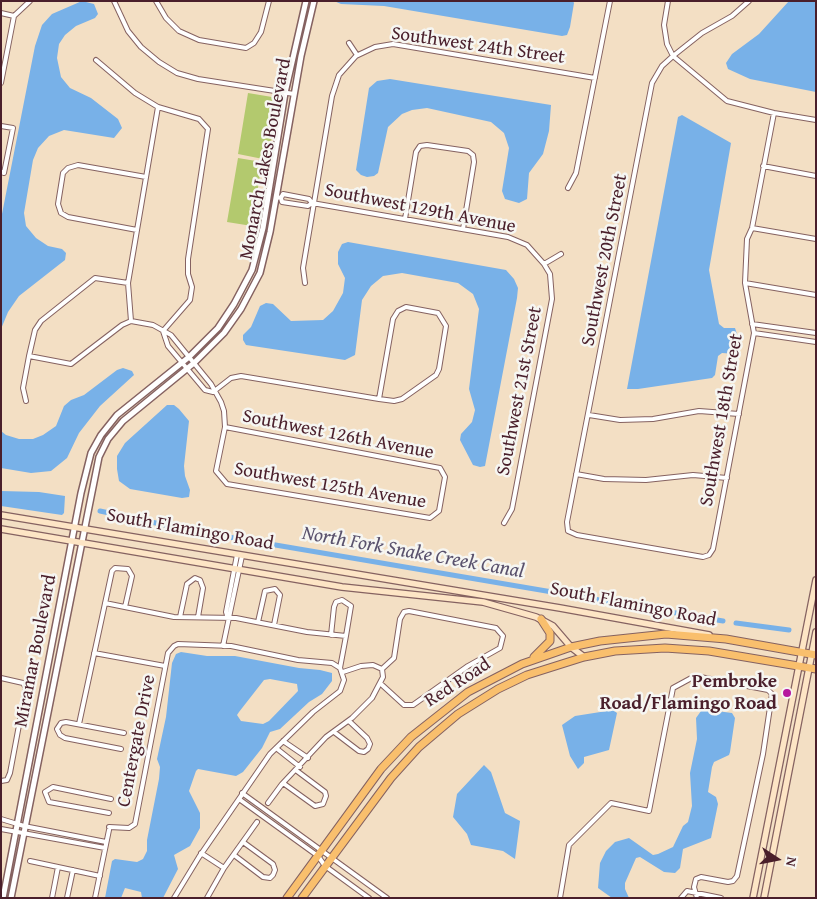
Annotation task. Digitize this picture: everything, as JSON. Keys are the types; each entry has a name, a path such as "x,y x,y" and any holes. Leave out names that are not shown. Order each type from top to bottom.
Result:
{"highway":[{"path":"529,662 550,641 550,633 541,619"},
{"name":"Red Road","path":"287,898 381,769 411,737 468,692 529,662 571,647 615,638 666,634 726,639"},
{"name":"South Flamingo Road","path":"726,639 814,655"},
{"name":"Red Road","path":"302,898 391,778 419,747 458,714 498,689 527,675 584,657 649,648 709,651 798,666"},
{"path":"798,666 812,668"}],"main road":[{"name":"South Flamingo Road","path":"1,514 644,622 726,639"},
{"name":"South Flamingo Road","path":"1,529 342,587 458,598 507,608 541,619 553,626 571,647 584,657"},
{"path":"753,898 816,580"},
{"path":"764,898 812,668 816,632"}],"street":[{"path":"2,81 14,16 30,1"},
{"path":"114,1 128,31 141,47 159,62 177,73 198,79 294,94"},
{"path":"156,1 166,18 179,31 199,40 246,48 254,43 262,32 269,1"},
{"name":"Monarch Lakes Boulevard","path":"74,527 91,453 101,434 117,415 189,357 218,328 234,304 252,270 263,228 285,93 306,1"},
{"name":"Monarch Lakes Boulevard","path":"84,529 99,456 108,439 123,421 194,363 224,333 241,309 260,273 278,198 294,94 314,1"},
{"path":"568,188 576,173 610,1"},
{"path":"668,1 664,25 667,44 673,56 727,101 774,113 816,120"},
{"name":"Southwest 20th Street","path":"709,555 703,557 576,535 568,531 568,522 652,83 662,66 673,56 702,33 732,16 748,1"},
{"path":"1,13 14,16"},
{"path":"349,43 357,55"},
{"name":"Southwest 24th Street","path":"305,283 303,268 332,96 343,69 357,55 375,47 393,44 595,78"},
{"path":"96,60 123,84 158,107 199,119 208,129 188,260 188,274 192,287 190,300 162,331"},
{"path":"131,321 128,283 158,107"},
{"name":"Southwest 18th Street","path":"709,555 713,549 754,333 745,283 747,239 752,228 774,113"},
{"path":"1,126 13,128 3,173"},
{"path":"405,219 416,152 420,146 427,145 468,151 473,155 474,162 463,229"},
{"path":"137,230 68,217 61,213 58,204 63,173 68,168 78,165 146,177"},
{"path":"763,166 816,176"},
{"name":"Southwest 129th Avenue","path":"313,203 309,198 283,194 278,198 282,202 308,206 313,203 508,237 520,241 537,254 544,264"},
{"path":"752,228 816,239"},
{"path":"544,264 561,254"},
{"name":"Southwest 21st Street","path":"504,523 512,508 552,299 550,274 544,264"},
{"path":"26,401 23,388 28,356 35,330 41,321 95,278 128,283"},
{"path":"745,283 816,295"},
{"path":"213,392 231,378 241,376 394,402 402,399 436,375 446,326 444,319 438,313 406,307 398,310 393,319 379,399"},
{"path":"28,356 71,364 122,324 131,321 145,323 171,335 211,384 213,392 224,411 225,427"},
{"path":"752,324 816,333"},
{"path":"162,331 168,346 187,369 205,390 213,392"},
{"path":"754,333 816,342"},
{"path":"589,415 620,420 653,419 699,411 739,414"},
{"name":"Southwest 126th Avenue","path":"225,427 440,468 444,472 439,511 436,515"},
{"name":"Southwest 125th Avenue","path":"225,427 216,472 220,479 227,484 401,514 430,518 436,515"},
{"path":"576,474 604,479 646,480 693,475 727,478"},
{"name":"Miramar Boulevard","path":"3,898 74,527"},
{"name":"Miramar Boulevard","path":"11,898 84,529"},
{"path":"222,646 239,555"},
{"path":"80,724 112,571 120,567 128,569 132,576 125,607"},
{"path":"180,617 187,584 195,578 200,580 203,588 198,618"},
{"path":"258,622 265,591 275,589 280,596 274,625"},
{"path":"174,898 201,853 242,793 276,748 340,691 343,686 341,670 351,606 342,600 336,602 334,607 330,635"},
{"path":"105,603 180,617 228,618 346,636"},
{"path":"268,803 326,737 349,721 372,698 381,684 382,669 394,658 400,619 404,612 409,611 496,628 503,636 500,648 468,666 413,706 404,705 381,684"},
{"name":"Centergate Drive","path":"95,898 109,828 129,828 135,824 165,666 170,649 178,644 222,646 298,660 332,663 341,670"},
{"name":"Centergate Drive","path":"94,652 165,666"},
{"path":"341,670 368,664 382,669"},
{"path":"560,898 569,845 611,803 649,811 673,688 695,676 768,690 772,694 763,754 737,876 733,881 728,882 701,877 696,879 694,882 697,896"},
{"path":"1,678 26,685 10,774 7,780 1,781"},
{"path":"334,732 359,751 364,752 370,744 368,738 349,721"},
{"path":"121,749 64,738 58,732 61,723 80,724 124,733"},
{"path":"284,741 308,758"},
{"path":"276,748 325,792 326,796 323,804 315,806 284,783"},
{"path":"109,814 49,802 45,792 53,787 112,799"},
{"path":"242,793 320,852 325,866 369,898"},
{"path":"238,799 320,852 332,856 387,898"},
{"path":"1,819 17,824 24,829 77,839 106,842"},
{"path":"207,898 224,868 258,822"},
{"path":"1,829 16,832 24,829"},
{"path":"77,839 105,848"},
{"path":"234,855 263,877 270,878 273,875 275,870 273,864 243,842"},
{"path":"201,853 224,868"},
{"path":"30,861 100,876"},
{"path":"52,898 58,867"},
{"path":"67,898 73,870"},
{"path":"681,898 685,892 697,896 721,898"}],"green space":[{"path":"248,93 278,98 268,160 238,154"},
{"path":"238,158 262,162 252,226 227,222"}],"water":[{"path":"82,1 94,4 98,14 95,18 76,26 65,35 59,44 57,58 61,77 70,88 91,98 118,119 122,128 114,138 64,130 49,136 38,148 33,160 24,213 26,226 36,238 48,246 62,249 66,253 65,260 19,296 8,312 1,329 1,219 35,46 42,25 52,14"},
{"path":"334,1 573,1 574,3 570,27 567,35 562,36 384,6 341,4"},
{"path":"789,1 816,1 816,92 750,79 728,69 726,63 732,54 759,34"},
{"path":"390,79 551,105 549,131 543,154 529,173 527,199 519,203 505,199 502,191 509,148 504,133 491,122 427,108 412,110 402,114 388,127 378,173 367,177 361,175 356,170 369,88 377,81"},
{"path":"682,115 731,143 709,270 719,324 724,328 735,328 739,340 738,350 736,354 722,353 718,356 715,375 712,378 627,389 678,117"},
{"path":"348,242 506,270 514,279 518,288 517,298 485,466 473,465 460,440 461,434 472,422 475,410 469,389 479,309 473,294 458,283 402,273 383,276 371,286 362,300 355,355 345,360 246,345 243,335 251,327 260,306 266,303 273,304 291,321 323,320 333,311 343,293 345,278 338,264 338,252 342,244"},
{"path":"123,368 132,371 134,375 100,406 79,433 67,458 51,471 31,473 1,468 1,431 6,435 19,439 33,439 43,435 56,426 64,406 71,400 84,395 117,370"},
{"path":"167,405 174,405 189,421 184,466 190,490 189,497 182,498 130,489 119,481 117,456 125,443"},
{"path":"1,491 39,492 65,496 64,513 62,515 1,506"},
{"path":"181,652 207,656 235,656 320,670 332,673 332,681 322,694 309,702 280,729 270,732 262,748 243,772 236,776 198,769 196,771 189,791 200,813 200,828 190,846 174,855 178,869 163,898 142,898 141,892 125,888 121,898 105,898 112,861 115,859 137,862 143,859 147,851 147,840 159,779 160,767 157,759 166,717 172,663 176,654","holes":["270,679 297,684 298,691 269,721 263,724 241,721 237,715 264,680"]},
{"path":"613,710 617,713 609,750 584,757 584,763 578,769 570,756 562,725 575,716"},
{"path":"709,710 732,713 735,718 729,755 714,762 712,767 708,792 716,797 718,804 711,838 683,849 680,868 675,873 664,872 640,857 636,858 625,883 625,889 629,898 612,898 598,888 600,863 606,851 615,842 629,838 653,855 658,854 673,847 683,826 688,822 692,806 690,773 697,739 696,718 701,711"},
{"path":"484,765 491,772 505,813 520,821 515,859 503,851 471,845 467,834 453,817 457,794"}],"waterway":[{"name":"North Fork Snake Creek Canal","path":"100,511 193,531 723,621"},
{"name":"North Fork Snake Creek Canal","path":"736,623 789,630"}],"place":[{"name":"Pembroke Road/Flamingo Road","path":"787,693"}]}
